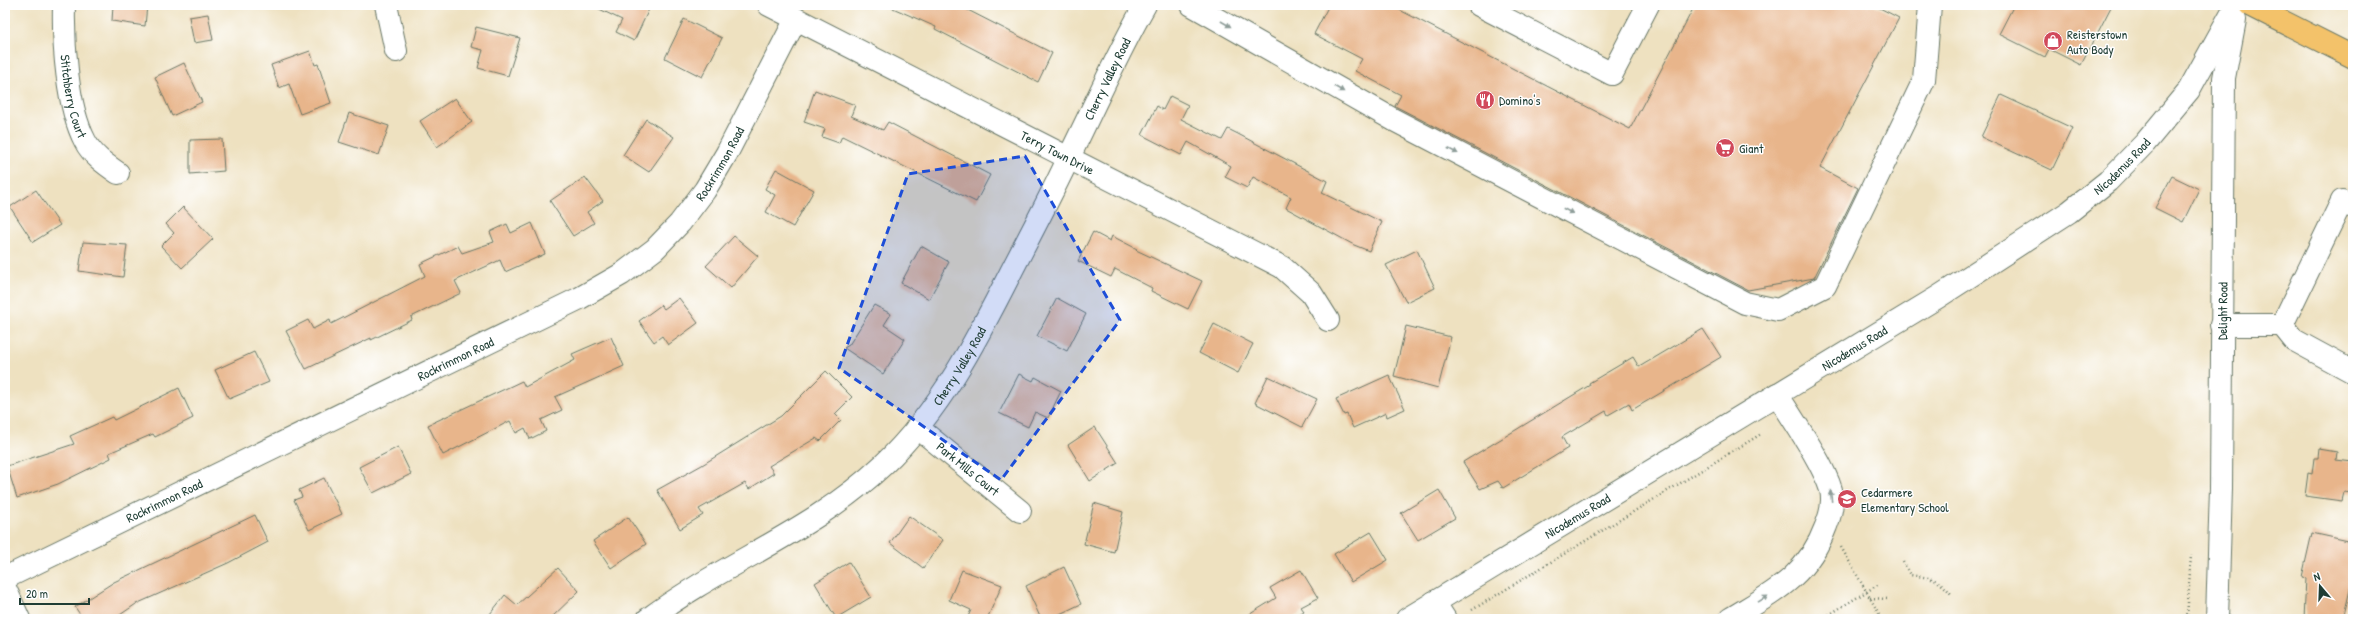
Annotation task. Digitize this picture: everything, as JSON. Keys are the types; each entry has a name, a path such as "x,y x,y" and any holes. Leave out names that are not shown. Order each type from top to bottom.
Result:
{"main road":[{"path":"2250,5 2353,57"}],"street":[{"name":"Stitchberry Court","path":"64,5 63,26 69,80 78,120 85,141 98,158 118,173"},
{"path":"386,5 396,52"},
{"name":"Terry Town Drive","path":"769,5 1282,266 1311,293 1328,320"},
{"name":"Cherry Valley Road","path":"648,619 673,601 791,534 845,498 884,464 917,427 948,388 981,332 1069,158 1126,39 1145,5"},
{"path":"1192,5 1394,120 1745,303 1778,310 1825,286 1924,80 1930,5"},
{"path":"1479,5 1612,74 1648,5"},
{"name":"Delight Road","path":"2217,619 2224,78 2237,5"},
{"name":"Nicodemus Road","path":"1407,619 1440,611 1778,394 2023,243 2069,212 2108,181 2145,143 2189,90 2237,5"},
{"name":"Rockrimmon Road","path":"5,578 573,302 622,274 654,249 680,223 705,190 796,19"},
{"path":"2282,324 2342,201 2353,207"},
{"path":"2221,325 2282,324"},
{"path":"2282,324 2294,340 2353,372"},
{"path":"1730,619 1782,587 1799,572 1814,551 1832,509 1831,491 1820,468 1778,394"},
{"name":"Park Mills Court","path":"917,427 1020,510"},
{"path":"5,588 19,619"}],"path":[{"path":"1472,610 1761,434"},
{"path":"1838,541 1882,619"},
{"path":"2187,619 2191,555"},
{"path":"1903,562 1910,574 1937,580 1942,583 1952,595"},
{"path":"1822,619 1879,584"},
{"path":"1870,598 1889,599"}],"highlighted area":[{"path":"1025,156 1120,320 1001,480 839,368 908,174"}],"building":[{"path":"113,5 147,5 145,26 112,21"},
{"path":"591,5 651,5 634,41 616,32 622,20"},
{"path":"886,5 958,5 1052,53 1038,82 935,29 936,27"},
{"name":"Giant","path":"1329,5 1390,5 1630,129 1695,5 1874,5 1899,18 1820,168 1858,188 1814,278 1748,290 1395,106 1401,95 1355,71 1362,59 1314,34"},
{"name":"Reisterstown Auto Body","path":"2014,5 2112,5 2081,65 2049,49 2045,57 1999,34"},
{"path":"208,14 213,40 194,43 189,17"},
{"path":"684,19 722,38 702,77 665,58"},
{"path":"476,27 520,38 508,76 478,68 483,50 471,47"},
{"path":"310,51 315,65 318,64 331,103 300,114 289,84 279,88 271,65"},
{"path":"184,63 202,102 172,116 155,77"},
{"path":"815,90 855,105 851,116 883,130 888,122 990,175 976,202 842,136 839,143 822,137 825,129 804,122"},
{"path":"2001,95 2072,128 2052,170 1981,137"},
{"path":"1170,96 1188,105 1181,119 1222,140 1228,129 1238,134 1327,181 1322,193 1382,222 1369,251 1354,245 1286,208 1291,197 1253,177 1247,188 1225,177 1231,166 1188,142 1181,155 1142,135 1157,106 1163,110"},
{"path":"455,98 472,122 437,147 420,121"},
{"path":"349,113 389,126 379,155 339,142"},
{"path":"646,119 674,137 649,172 623,155"},
{"path":"222,139 224,171 190,174 190,140"},
{"path":"776,169 814,190 793,227 766,212 775,195 765,189"},
{"path":"2172,176 2199,189 2183,222 2155,208"},
{"path":"585,177 603,201 587,212 594,223 573,236 550,201"},
{"path":"36,190 60,225 33,242 10,207"},
{"path":"183,207 213,239 182,268 161,246 174,233 166,224"},
{"path":"532,223 545,254 505,272 500,260 455,281 461,293 411,317 412,320 306,369 286,331 308,320 313,329 330,320 331,324 425,276 420,264 458,246 462,253 494,242 490,232 507,224 511,233"},
{"path":"1093,232 1110,241 1112,236 1137,249 1136,250 1202,281 1188,309 1151,291 1152,288 1115,269 1111,277 1078,261"},
{"path":"734,236 758,256 731,288 706,266"},
{"path":"83,242 127,245 123,277 79,271"},
{"path":"921,246 949,262 929,299 901,283"},
{"path":"1417,250 1435,288 1406,302 1386,265"},
{"path":"679,298 698,323 668,345 662,336 654,342 639,321 661,305 664,309"},
{"path":"1057,298 1086,314 1067,351 1037,336"},
{"path":"874,305 891,314 884,325 905,339 883,374 844,348 849,345"},
{"path":"1214,324 1253,344 1238,373 1199,353"},
{"path":"1406,326 1451,337 1438,388 1394,376"},
{"path":"1703,329 1721,357 1632,410 1629,403 1608,415 1606,411 1562,437 1568,448 1503,488 1498,481 1480,489 1463,462 1590,385 1589,383 1633,357 1639,367"},
{"path":"611,337 624,366 555,397 562,410 541,420 546,431 530,439 525,428 516,433 510,421 443,455 428,425 522,381 525,387 575,360 572,354"},
{"path":"254,352 269,382 229,399 215,370"},
{"path":"826,371 852,397 835,414 841,420 820,441 816,438 769,466 774,473 749,489 745,483 699,509 703,515 680,529 657,490 702,465 781,416"},
{"path":"1019,374 1033,381 1035,377 1061,391 1048,418 1035,412 1028,427 999,413"},
{"path":"1389,375 1405,409 1387,417 1386,413 1353,428 1347,414 1344,415 1336,399"},
{"path":"1268,376 1317,399 1302,427 1255,403"},
{"path":"179,388 193,418 155,437 153,434 109,453 111,458 58,484 17,498 7,466 74,444 70,436 112,417 114,420"},
{"path":"1095,427 1118,463 1090,481 1068,445"},
{"path":"398,447 411,474 373,493 359,467"},
{"path":"2319,449 2337,452 2336,460 2353,462 2353,493 2344,492 2342,501 2305,496 2308,473 2312,474 2314,458 2318,458"},
{"path":"324,478 342,514 309,530 294,500 302,497 299,490"},
{"path":"1439,490 1455,518 1418,540 1401,513"},
{"path":"1094,503 1123,512 1114,552 1084,544"},
{"path":"255,515 268,542 228,563 136,604 114,619 83,619 75,607 114,582"},
{"path":"909,516 943,540 923,568 890,543"},
{"path":"628,517 646,544 611,568 593,541"},
{"path":"1371,532 1388,560 1351,582 1334,554"},
{"path":"2312,533 2353,542 2353,577 2343,619 2304,619 2306,578 2302,577"},
{"path":"849,562 871,597 836,618 815,583"},
{"path":"1064,567 1081,604 1049,619 1041,619 1026,586"},
{"path":"558,568 579,591 550,619 486,619 505,595 517,605"},
{"path":"962,570 1002,585 987,619 967,619 971,610 949,600"},
{"path":"1301,570 1318,598 1301,607 1304,611 1291,619 1242,619 1276,598 1270,588"}],"place":[{"name":"Reisterstown Auto Body","path":"2053,41"},
{"name":"Domino's","path":"1485,100"},
{"name":"Giant","path":"1725,148"},
{"name":"Cedarmere Elementary School","path":"1847,499"}]}
